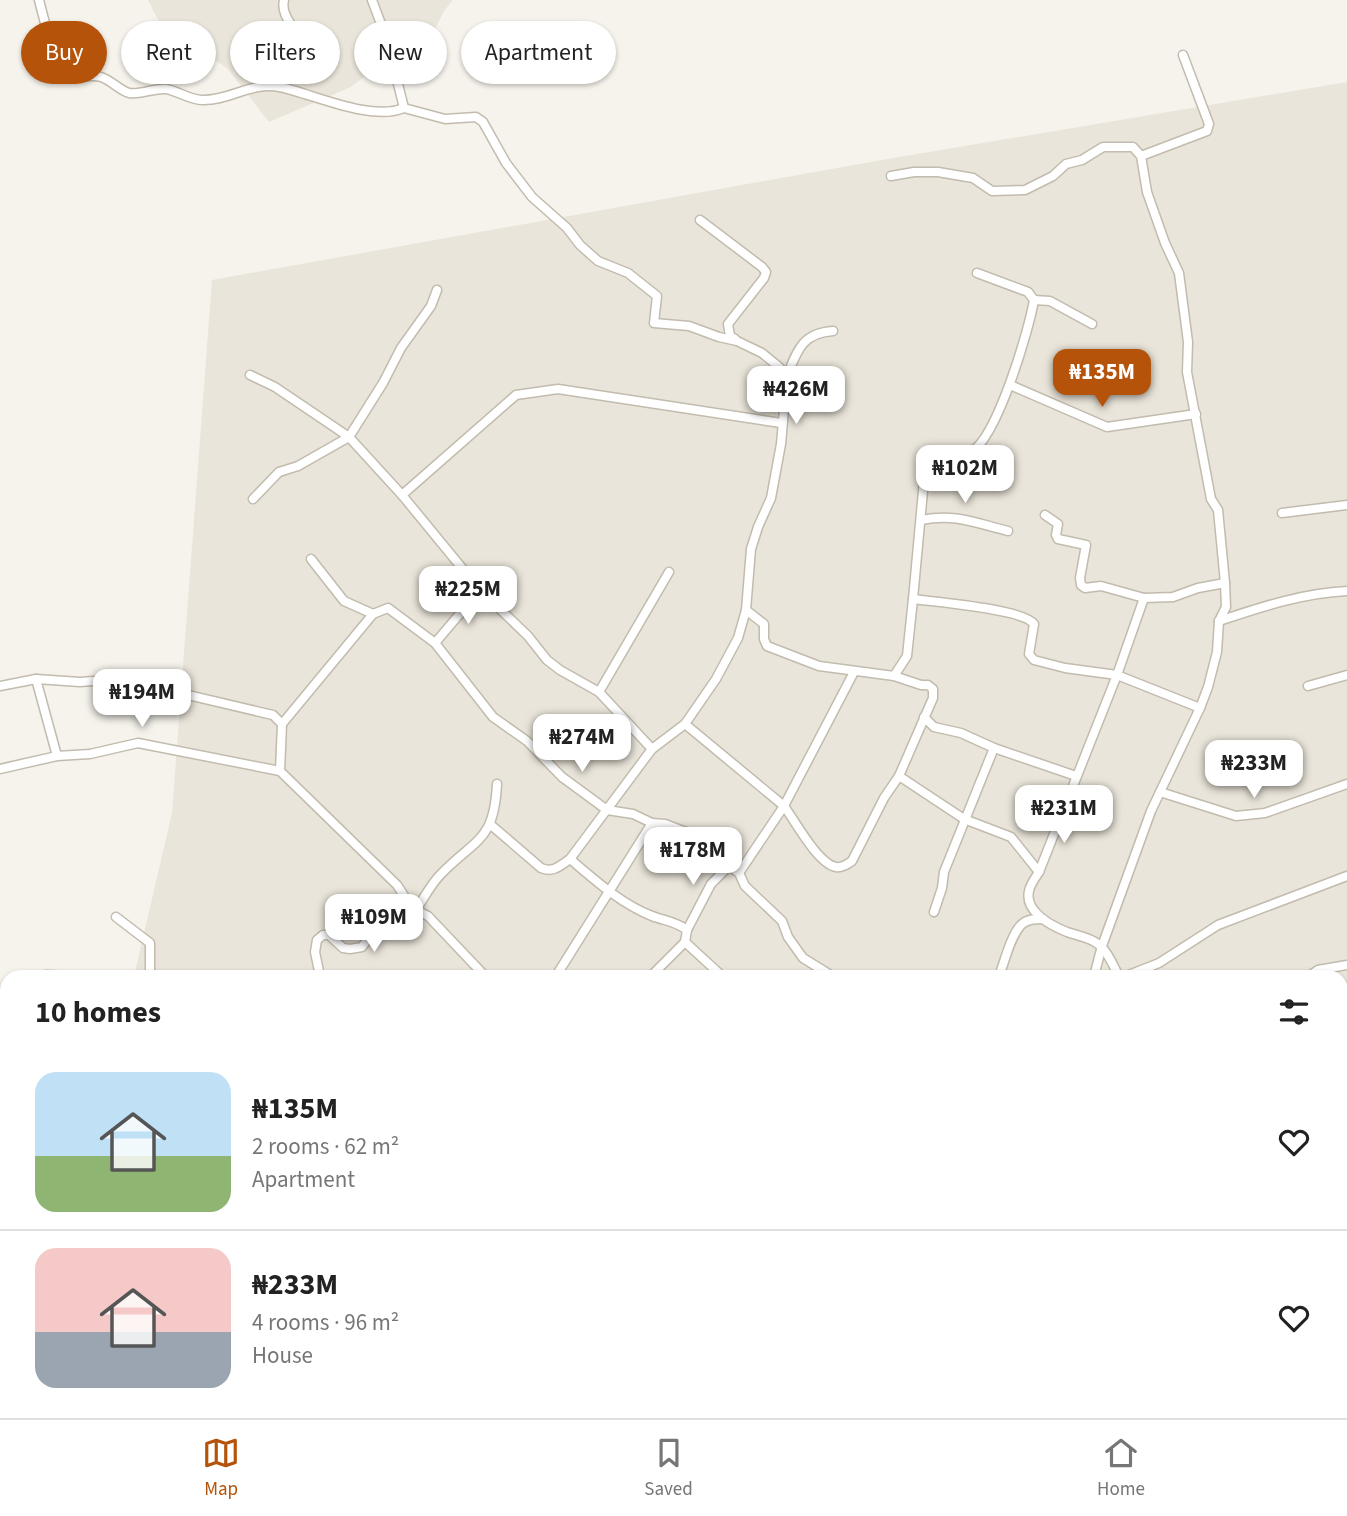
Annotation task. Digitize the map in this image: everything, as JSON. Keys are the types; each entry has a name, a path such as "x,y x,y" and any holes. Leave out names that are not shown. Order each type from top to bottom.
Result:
{"street":[{"path":"39,0 46,27 45,38 53,60 60,69 75,77 93,75 104,78 129,93 163,89 200,100 226,97 252,87 278,86 338,106 394,113 404,108 445,119 476,117 483,122 506,163 532,197 567,228 580,245 598,261 628,273 657,296 654,323 689,326 737,341 762,353 787,376"},
{"path":"284,0 282,7 289,21"},
{"path":"372,0 387,40 404,108"},
{"path":"1141,156 1207,131 1209,124 1183,55"},
{"path":"891,176 938,172 973,177 992,191 1026,190 1054,176 1066,164 1082,160 1103,147 1133,147 1141,156 1147,192 1179,273 1188,342 1188,372 1211,499 1218,510 1226,607 1219,621 1217,652 1208,687 1160,792 1102,946 1096,970"},
{"path":"699,220 766,272 728,324 730,336 737,341"},
{"path":"977,273 1028,292 1034,300 1050,302 1092,324"},
{"path":"253,499 279,472 298,466 349,437 383,383 401,348 431,306 437,290"},
{"path":"894,676 907,656 924,480 929,456 962,455 974,451 988,434 1010,385 1034,300"},
{"path":"491,825 541,868 548,871 556,869 570,859 652,749 685,724 722,669 738,638 746,610 751,549 771,498 781,444 787,376 799,347 818,332 833,331"},
{"path":"250,375 275,387 349,437 402,495 480,590 528,636 547,660 559,670 599,692 652,749"},
{"path":"1010,385 1107,427 1196,414"},
{"path":"402,495 516,395 558,389 781,423"},
{"path":"1282,513 1347,505"},
{"path":"1045,515 1058,524 1058,539 1086,545 1080,578 1081,585 1085,588 1101,586 1144,598 1173,597 1198,588 1225,583"},
{"path":"921,520 936,516 974,520 1008,531"},
{"path":"311,559 344,601 373,614"},
{"path":"599,692 669,572"},
{"path":"435,643 480,590"},
{"path":"1219,621 1263,606 1322,592 1347,591"},
{"path":"1116,970 1102,946 1090,939 1066,932 1043,919 1031,908 1028,899 1029,890 1039,872 1117,675 1144,598"},
{"path":"913,599 1005,611 1028,618 1034,624 1029,654 1034,660 1065,668 1117,675 1200,708"},
{"path":"280,771 282,724 373,614 388,608 435,643 493,717 527,741 562,777 607,810 633,814 652,823 665,824 686,832 740,873 745,886 782,920 788,937 803,958 822,970"},
{"path":"685,724 784,806 821,858 836,867 852,861 884,798 899,776 933,698 933,690 928,685 894,676 819,666 767,646 764,624 746,610"},
{"path":"740,873 784,806 854,672"},
{"path":"1308,686 1347,675"},
{"path":"0,686 36,678 80,682 120,679 273,715 282,724"},
{"path":"36,678 57,756"},
{"path":"924,717 934,727 961,733 994,748 1076,776"},
{"path":"0,769 57,756 90,754 138,743 280,771 397,886 416,910 428,916 479,970"},
{"path":"934,912 944,872 994,748"},
{"path":"899,776 964,819 1011,837 1039,872"},
{"path":"416,910 440,875 470,849 491,825 496,805 496,784"},
{"path":"1160,792 1236,816 1265,813 1347,784"},
{"path":"617,798 633,814"},
{"path":"560,970 652,823"},
{"path":"570,859 609,891 653,916 678,923 687,930"},
{"path":"657,970 685,942 687,930 711,884 729,866"},
{"path":"1141,970 1159,963 1219,925 1347,876"},
{"path":"319,970 315,952 317,940 323,935 329,935 343,948 362,947 374,930 408,902"},
{"path":"116,917 150,943 150,970"},
{"path":"1001,970 1021,925 1030,920 1043,919"},
{"path":"685,942 715,970"},
{"path":"1318,970 1347,965"}],"shaded area":[{"path":"148,0 453,0 439,21 354,21 355,84 269,122 239,84 340,84 340,21 230,21 230,72 216,61 216,21 158,21"},
{"path":"1347,82 1347,970 135,970 172,813 212,280 893,158"}]}
